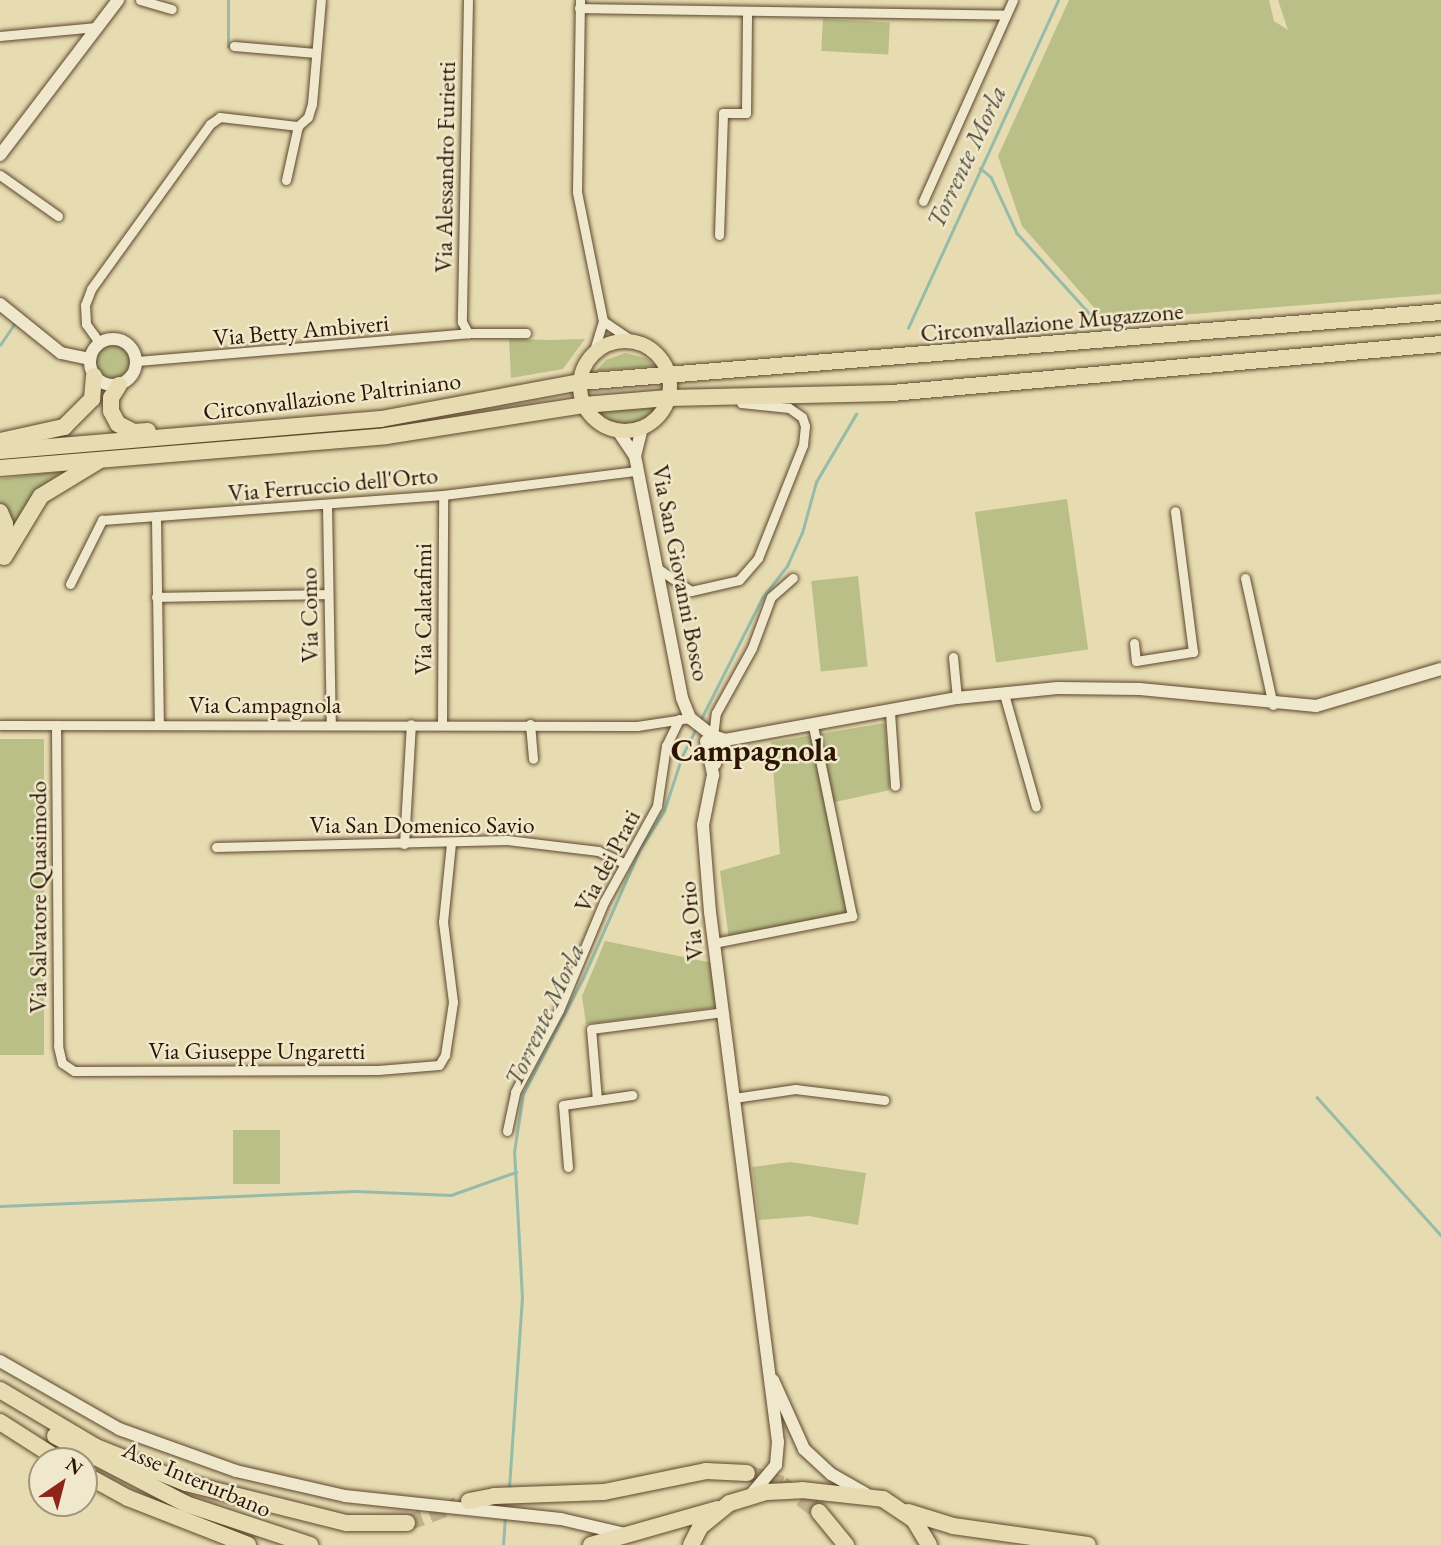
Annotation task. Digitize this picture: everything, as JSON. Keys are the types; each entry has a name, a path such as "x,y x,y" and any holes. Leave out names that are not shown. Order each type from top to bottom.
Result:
{"highway":[{"name":"Circonvallazione Mugazzone","path":"668,374 847,363 1441,312"},
{"path":"668,398 892,393 1441,344"},
{"name":"Circonvallazione Paltriniano","path":"0,451 355,421 580,382 668,374"},
{"path":"0,441 64,427 92,398 94,376"},
{"path":"118,385 111,398 111,411 118,424 134,432 340,415 355,421"},
{"name":"Circonvallazione Paltriniano","path":"0,468 386,436 584,405 668,398"},
{"path":"2,562 41,496 105,458"},
{"path":"0,512 5,524 2,562"},
{"path":"0,1390 96,1447 186,1483 347,1523 407,1523"},
{"name":"Asse Interurbano","path":"0,1400 74,1448 155,1491 220,1517 310,1545"},
{"path":"0,1422 39,1447"},
{"path":"469,1501 494,1496 604,1492 706,1471 747,1473"},
{"name":"Asse Interurbano","path":"98,1481 200,1529 248,1545"},
{"path":"591,1545 643,1533 750,1496 802,1490 866,1495 953,1526 1088,1545"},
{"path":"691,1545 700,1527 719,1508"},
{"path":"905,1511 929,1545"},
{"path":"819,1512 846,1545"},
{"path":"200,1529 229,1545"}],"main road":[{"path":"584,405 580,382 593,354 612,343 634,342 655,353 668,374 668,398"},
{"name":"Via San Giovanni Bosco","path":"642,428 661,414 668,398"},
{"name":"Via San Giovanni Bosco","path":"584,405 600,424 618,431"},
{"path":"618,431 642,428"}],"street":[{"path":"0,155 118,0"},
{"path":"140,0 172,9"},
{"path":"286,180 298,126 308,117 312,104 321,0"},
{"name":"Via Alessandro Furietti","path":"468,0 462,321 468,332"},
{"path":"923,201 1013,0"},
{"path":"593,354 603,321 577,192 580,4 747,11 1006,15"},
{"path":"719,235 723,113 746,113 747,11"},
{"path":"0,36 97,27"},
{"path":"234,46 316,53"},
{"path":"99,342 86,324 85,305 91,289 210,124 220,117 298,126"},
{"path":"0,175 58,216"},
{"path":"0,304 61,353 90,359"},
{"path":"603,321 634,342"},
{"name":"Via Betty Ambiveri","path":"137,361 468,332 526,332"},
{"path":"120,339 132,348 137,361 132,376 118,385 105,384 94,376 90,359 99,342 120,339"},
{"path":"656,568 691,592 730,584 752,571 803,445 802,417 789,408 712,397"},
{"name":"Via San Giovanni Bosco","path":"642,428 635,456 637,471 687,720"},
{"name":"Via San Giovanni Bosco","path":"618,431 635,456"},
{"name":"Via Ferruccio dell'Orto","path":"70,584 102,520 443,495 637,471"},
{"name":"Via Calatafimi","path":"442,724 443,495"},
{"name":"Via Como","path":"327,505 331,724"},
{"path":"1135,643 1136,661 1193,652 1175,511"},
{"path":"156,518 159,724"},
{"path":"708,738 716,713 752,648 771,597 793,578"},
{"path":"1245,578 1273,705"},
{"path":"156,597 328,594"},
{"path":"953,657 957,698"},
{"path":"687,720 708,738 748,736 957,698 1109,687 1273,705 1316,706 1441,669"},
{"path":"1004,694 1036,807"},
{"path":"890,712 895,786"},
{"name":"Via Campagnola","path":"0,725 637,726 687,720"},
{"name":"Via dei Prati","path":"507,1131 515,1092 559,1010 624,863 657,806 666,746 687,720"},
{"path":"404,844 411,724"},
{"path":"530,724 533,759"},
{"name":"Via Salvatore Quasimodo","path":"56,725 58,1046 65,1066"},
{"path":"714,943 852,916 813,726"},
{"name":"Via Orio","path":"708,738 713,775 703,825 714,943 771,1377 778,1452 770,1474 750,1496"},
{"name":"Via Giuseppe Ungaretti","path":"65,1066 74,1071 114,1072 432,1067 445,1055 453,1002 443,922 451,843"},
{"name":"Via San Domenico Savio","path":"216,847 540,843 598,851 624,863"},
{"path":"597,1100 591,1029 723,1012"},
{"path":"734,1098 795,1089 884,1100"},
{"path":"568,1167 563,1105 632,1095"},
{"path":"0,1361 100,1419 193,1459 345,1496 542,1517 622,1534 643,1533"},
{"name":"Via Orio","path":"771,1377 804,1449 831,1474 866,1495"}],"green space":[{"path":"1069,0 1269,0 1274,21 1288,30 1278,0 1441,0 1441,294 1106,321 1022,226 998,156"},
{"path":"823,19 890,23 888,54 821,51"},
{"path":"509,339 585,339 563,369 511,378"},
{"path":"113,344 125,349 130,361 125,373 113,378 101,373 96,361 101,349"},
{"path":"625,353 646,358 656,366 596,371 606,360"},
{"path":"659,406 646,420 631,425 611,422 599,412"},
{"path":"61,471 36,494 14,536 0,504 0,479"},
{"path":"1067,499 1088,650 996,662 975,512"},
{"path":"858,576 868,667 821,671 811,581"},
{"path":"885,723 890,790 826,804 847,913 729,939 720,871 780,854 771,742"},
{"path":"0,739 44,739 44,1055 0,1055"},
{"path":"605,941 713,963 719,1007 586,1024 582,996"},
{"path":"233,1130 280,1130 280,1184 233,1184"},
{"path":"790,1162 866,1173 858,1225 809,1216 759,1220 752,1167"}],"waterway":[{"path":"228,0 228,47"},
{"name":"Torrente Morla","path":"908,328 1058,0"},
{"path":"980,168 991,177 1017,233 1090,314"},
{"path":"0,345 15,323"},
{"name":"Torrente Morla","path":"700,721 762,598 787,566 802,533 816,482 856,414"},
{"name":"Torrente Morla","path":"509,1488 522,1298 514,1152 523,1094 583,978 640,849 664,811 682,756 697,727"},
{"path":"1317,1097 1441,1235"},
{"name":"Torrente Morla","path":"0,1206 355,1191 451,1195 516,1172"},
{"path":"503,1545 505,1519"}],"tunnel":[{"path":"747,1473 782,1484 819,1512"},
{"path":"407,1523 457,1505"}],"district":[{"name":"Campagnola","path":"754,750"}]}
